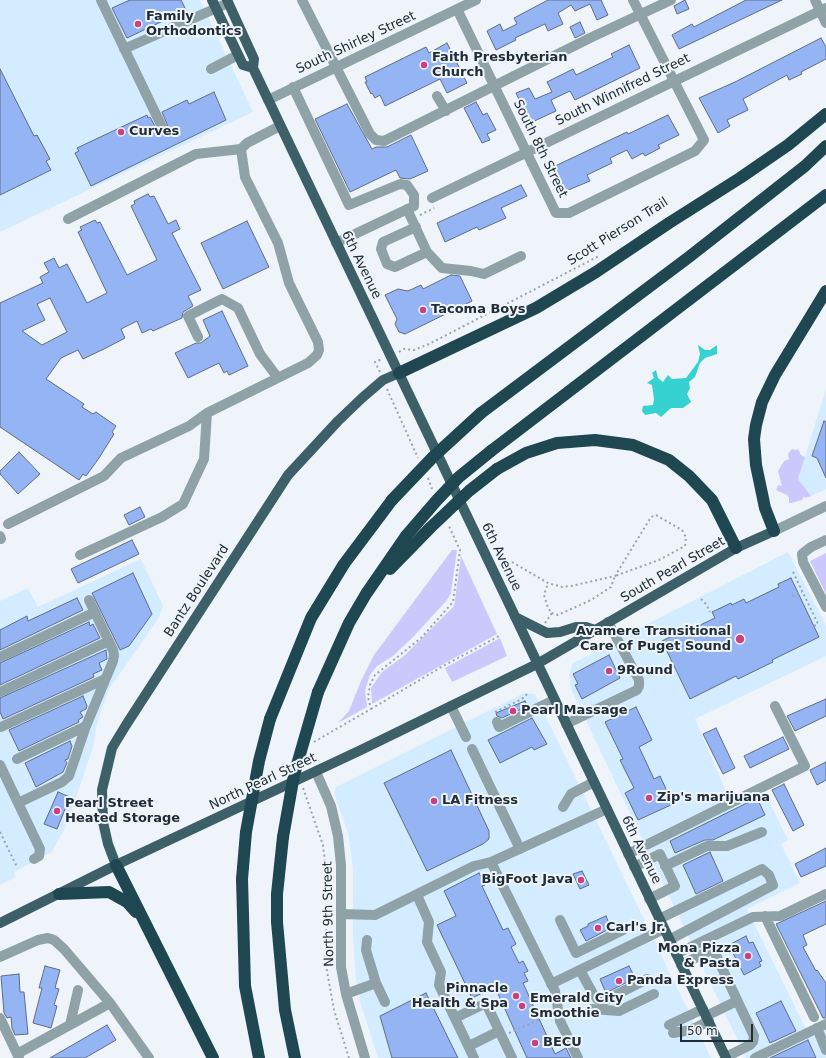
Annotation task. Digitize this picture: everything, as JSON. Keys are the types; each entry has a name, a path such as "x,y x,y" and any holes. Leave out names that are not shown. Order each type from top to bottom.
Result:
{"highway":[{"path":"399,373 536,308 596,272 740,178 788,145 826,114"},
{"path":"259,1058 245,986 242,879 246,832 259,761 270,719 311,618 344,564 392,500 433,457 481,413 689,257 805,166 826,146"},
{"path":"295,1058 285,1010 277,922 277,894 283,837 294,775 318,692 346,630 366,594 406,536 436,500 460,477 491,451 826,194"},
{"path":"774,531 765,508 756,465 754,439 756,425 762,402 775,375 826,290"},
{"path":"366,594 430,528 469,491 497,469 526,453 557,443 595,440 633,445 669,460 689,476 712,500 736,548"},
{"path":"116,865 213,1058"},
{"path":"59,894 109,892 127,902 146,924"}],"main road":[{"name":"6th Avenue","path":"227,1 254,59 252,68 726,1058"},
{"name":"6th Avenue","path":"214,4 243,65 252,68"},
{"name":"Bantz Boulevard","path":"116,865 108,844 103,822 102,790 112,748 126,724 288,476 338,421 362,398 383,380 399,373"},
{"name":"South Pearl Street","path":"537,664 736,548 774,531"},
{"path":"516,617 547,633 560,632 576,627 586,627 595,630"},
{"name":"North Pearl Street","path":"0,923 116,865 316,772 537,664"}],"street":[{"path":"101,0 163,129"},
{"path":"302,0 370,134 376,140 384,141 590,38 671,0"},
{"name":"South Shirley Street","path":"268,100 476,0"},
{"path":"633,0 673,80"},
{"path":"815,0 823,10 826,23"},
{"path":"124,48 214,4 227,1"},
{"name":"South 8th Street","path":"457,10 556,213 570,213 695,152 704,140 673,80"},
{"name":"South Winnifred Street","path":"432,198 673,80 823,10"},
{"path":"211,69 238,55"},
{"path":"293,87 349,205 400,184 407,185 414,195 411,208 416,227 427,252 442,268 471,270 484,274 521,256"},
{"path":"437,96 446,111"},
{"path":"68,219 196,154 241,149 247,143 280,126"},
{"path":"8,524 104,476 121,458 188,426 206,413 312,361 319,350 318,342 289,283 278,243 245,177 241,149"},
{"path":"336,243 411,208"},
{"path":"394,216 402,233"},
{"path":"416,227 383,242 381,249 387,264 394,267 427,252"},
{"path":"198,337 188,316 222,299 238,308 260,354 278,378"},
{"path":"80,555 162,517 182,504 204,460 206,413"},
{"name":"South Pearl Street","path":"774,531 826,506"},
{"path":"826,540 811,547 802,554 803,562 826,607"},
{"path":"18,803 66,779 74,765 86,726 114,655 109,641 89,600"},
{"path":"0,657 95,612"},
{"path":"566,724 637,690 639,686 639,680 608,622"},
{"path":"0,692 109,641"},
{"path":"1,727 105,679"},
{"path":"497,722 499,727 554,700"},
{"path":"451,706 466,737"},
{"path":"628,854 805,766 775,706"},
{"path":"17,759 86,726"},
{"path":"472,749 520,849"},
{"path":"0,765 40,848 40,854 34,859"},
{"name":"North 9th Street","path":"316,772 331,806 338,836 341,865 341,958 346,994 364,1058"},
{"path":"563,807 571,794 594,782"},
{"path":"341,914 375,915 474,866 491,862 607,810"},
{"path":"665,866 707,846 727,846 762,832"},
{"path":"634,867 660,854 675,886 649,899"},
{"path":"491,862 555,991 557,1011 560,1022 578,1058"},
{"path":"659,919 762,869 769,875 773,885 669,940"},
{"path":"676,954 754,917 780,916 826,894"},
{"path":"416,895 429,922 427,942 441,972 439,985 474,1058"},
{"path":"764,916 814,1017"},
{"path":"560,920 576,953 623,930"},
{"path":"551,984 664,929"},
{"path":"0,957 38,940 52,939 64,949 110,1003 149,1058"},
{"path":"367,940 366,950 376,983 385,1002"},
{"path":"681,965 712,949 754,1036 753,1042 750,1045 726,1058"},
{"path":"580,970 593,994 597,999 604,1001 650,986 615,1003 592,1009"},
{"path":"346,994 376,983"},
{"path":"70,1025 78,990"},
{"path":"671,1029 706,1016 737,1001"},
{"path":"0,1018 18,1056 110,1003"},
{"path":"455,1018 486,1004 512,1058"},
{"path":"755,1058 822,1026 826,1050"},
{"path":"469,1046 500,1034"}],"path":[{"path":"411,208 418,216 436,207 432,198"},
{"name":"Scott Pierson Trail","path":"404,349 414,350 429,344 582,266 605,252"},
{"path":"512,562 548,583 562,587 571,586 616,576 659,560 685,546 686,537 682,530 656,514 651,517 616,576 611,587 591,600 558,615 552,613 548,608 544,595 548,583"},
{"path":"371,709 368,697 370,685 375,675 415,643 453,602 460,550"},
{"path":"793,572 818,624 814,626"},
{"path":"792,596 802,592"},
{"path":"701,599 706,604 710,612"},
{"path":"545,624 552,613"},
{"path":"312,743 443,666 501,635"},
{"path":"497,722 493,714 522,699 528,693"},
{"path":"306,797 323,845 328,887 326,960 334,1010 349,1058"},
{"path":"0,832 17,867"},
{"path":"500,1034 557,1011"}],"shaded area":[{"path":"0,0 200,0 253,112 0,232"},
{"path":"698,345 705,350 710,350 717,345 717,354 705,358 700,363 695,377 689,382 690,388 687,394 691,402 683,408 671,408 661,417 656,413 645,415 642,411 643,406 653,405 654,399 652,385 647,383 654,378 652,373 656,370 658,378 663,382 668,375 672,379 686,378 698,362 700,354"},
{"path":"826,389 826,489 811,496 798,479"},
{"path":"792,449 798,449 801,455 805,457 798,479 811,496 805,498 804,496 802,500 789,503 789,498 787,495 776,490 778,485 782,486 778,471 784,461 789,459 788,454"},
{"path":"452,550 457,550 451,593 447,600 414,636 393,656 377,666 370,675 365,690 367,707 338,723 349,711 361,681 374,655"},
{"path":"788,552 826,625 826,656 695,719 729,798 760,783 788,840 781,844 800,883 747,909 807,1031 826,1022 826,1058 746,1058 571,689 569,676 572,664"},
{"path":"826,553 826,594 810,561"},
{"path":"461,556 497,634 372,704 371,688 382,672 404,656 454,606"},
{"path":"141,559 163,606 158,619 109,689 97,724 93,747 67,824 52,852 14,872 16,877 0,885 0,601 28,588 38,607"},
{"path":"500,638 507,656 452,682 445,668"},
{"path":"524,693 535,694 711,1058 378,1058 360,1002 356,979 353,939 353,868 348,833 334,793 336,787"}],"building":[{"name":"Family Orthodontics","path":"130,0 181,0 186,10 127,38 112,8"},
{"path":"548,0 601,0 608,15 597,20 590,4 575,11 571,5 558,13 563,24 548,31 545,24 515,38 516,40 496,50 487,31 500,24 503,31 517,24 514,18"},
{"path":"685,0 689,9 677,14 674,6"},
{"path":"746,0 782,0 679,49 672,35 692,24 694,27"},
{"path":"580,22 585,33 575,38 570,27"},
{"path":"821,38 826,47 826,59 801,72 802,74 789,80 787,75 743,99 748,110 727,120 730,126 718,133 699,98 735,82"},
{"name":"Faith Presbyterian Church","path":"447,43 467,83 447,93 440,79 385,106 380,95 375,98 372,93 371,94 365,82 367,82 365,77 426,47 429,53"},
{"path":"629,45 640,68 575,100 570,91 551,100 556,111 530,123 516,93 529,88 535,99 552,92 547,82 573,69 576,75 613,57 611,54"},
{"path":"0,69 34,136 37,135 50,159 46,161 51,170 0,195"},
{"path":"214,92 226,120 91,186 75,153 79,151 77,148 147,115 148,118 150,117 159,134 165,135 169,129 162,112 187,100 189,104"},
{"path":"476,102 483,115 487,113 496,130 487,134 490,140 482,143 464,108"},
{"path":"347,104 372,149 376,147 387,147 411,135 428,171 410,179 400,178 396,170 350,192 315,119"},
{"path":"668,115 679,135 658,145 660,148 645,156 643,153 632,159 627,150 610,158 612,163 587,175 590,181 561,193 554,178 557,176 553,167 627,132 628,134"},
{"path":"521,185 527,196 501,208 506,218 479,230 477,227 445,242 437,223"},
{"path":"148,194 150,197 154,196 168,224 176,220 180,229 172,233 201,290 188,296 193,306 183,312 182,318 153,331 151,329 142,333 137,321 121,329 125,338 106,348 83,359 78,350 61,358 46,379 84,404 82,407 93,414 96,412 116,426 112,432 114,434 99,458 86,476 83,474 79,480 0,427 0,303 43,283 40,277 49,272 44,263 54,258 59,268 67,264 87,303 107,293 78,232 82,230 80,227 95,220 97,223 100,222 127,275 157,260 131,206 135,204 134,201","holes":["50,298 67,332 42,345 22,331 45,320 37,304"]},
{"path":"247,221 269,267 223,289 201,243"},
{"name":"Tacoma Boys","path":"451,275 460,276 472,301 405,334 399,332 395,324 397,319 385,295 398,289 408,291 421,285 423,289"},
{"path":"222,311 248,366 229,375 227,371 224,373 219,363 188,378 175,353 196,343 201,343 210,336 203,320"},
{"path":"824,421 826,422 826,478 817,458 812,456"},
{"path":"19,452 40,474 18,494 0,474 0,471"},
{"path":"140,507 145,517 129,525 124,515"},
{"path":"132,540 139,554 78,583 71,569"},
{"path":"133,573 152,614 129,646 120,650 92,593"},
{"name":"Avamere Transitional Care of Puget Sound","path":"791,578 819,637 772,660 773,662 738,679 736,676 690,699 662,641 674,635 675,637 715,618 712,612 744,599 746,603 779,587 778,584"},
{"path":"77,598 83,610 0,650 0,630 27,616 28,621"},
{"path":"89,622 90,626 93,624 100,638 0,685 0,663"},
{"path":"106,650 107,659 99,663 102,670 93,674 94,677 3,719 0,712 0,698"},
{"path":"609,655 620,678 582,699 575,685 578,684 573,674"},
{"path":"83,696 87,706 86,709 80,712 83,717 78,720 79,722 19,751 9,730"},
{"path":"826,699 826,716 795,731 787,716"},
{"name":"Pearl Massage","path":"525,701 528,706 502,718 497,716 496,713"},
{"path":"636,707 652,740 639,747 654,779 660,776 673,804 638,820 625,793 634,788 620,760 623,759 605,722"},
{"path":"532,718 547,744 534,750 532,747 500,763 488,740"},
{"path":"716,728 735,768 723,774 703,734"},
{"path":"783,737 789,749 750,768 744,756"},
{"path":"70,741 72,746 68,759 65,760 67,763 63,772 36,787 25,763"},
{"name":"LA Fitness","path":"451,750 489,831 489,839 483,844 427,871 384,783"},
{"path":"826,762 826,780 817,785 810,770"},
{"path":"784,784 804,825 793,831 772,790"},
{"name":"Pearl Street Heated Storage","path":"58,792 70,797 57,829 44,824"},
{"path":"757,798 765,815 713,840 705,840 675,853 670,841"},
{"path":"826,848 826,866 801,877 795,864"},
{"path":"710,852 723,881 696,894 683,865"},
{"name":"BigFoot Java","path":"582,871 589,885 580,889 573,874"},
{"path":"479,873 485,885 482,886 503,930 508,928 516,944 511,947 519,963 523,961 528,971 524,973 528,981 523,983 555,1054 566,1048 571,1058 527,1058 495,987 472,998 437,925 456,916 444,891"},
{"path":"826,901 826,924 803,935 807,945 803,947 816,971 817,970 826,983 826,1018 823,1018 776,924"},
{"name":"Carl's Jr.","path":"606,916 611,928 586,941 580,930 588,926 588,924"},
{"name":"Mona Pizza & Pasta","path":"746,936 749,943 753,942 762,961 759,962 761,966 744,975 729,945"},
{"path":"45,966 60,970 55,988 59,989 54,1005 57,1006 51,1028 33,1023 42,988 39,988"},
{"name":"Panda Express","path":"629,966 635,978 606,993 600,979"},
{"path":"19,974 20,992 24,992 28,1034 15,1035 12,1028 11,1017 7,1018 4,1013 1,976"},
{"path":"426,993 458,1058 392,1058 380,1016"},
{"path":"781,1001 796,1031 770,1043 756,1013"},
{"path":"107,1025 116,1040 85,1058 50,1058"},
{"path":"808,1040 816,1058 770,1058"}],"place":[{"name":"Family Orthodontics","path":"138,24"},
{"name":"Faith Presbyterian Church","path":"424,65"},
{"name":"Curves","path":"121,132"},
{"name":"Tacoma Boys","path":"423,310"},
{"name":"Avamere Transitional Care of Puget Sound","path":"740,639"},
{"name":"9Round","path":"609,671"},
{"name":"Pearl Massage","path":"513,711"},
{"name":"Zip's marijuana","path":"649,798"},
{"name":"LA Fitness","path":"434,801"},
{"name":"Pearl Street Heated Storage","path":"57,811"},
{"name":"BigFoot Java","path":"581,880"},
{"name":"Carl's Jr.","path":"598,928"},
{"name":"Mona Pizza & Pasta","path":"748,956"},
{"name":"Panda Express","path":"619,981"},
{"name":"Pinnacle Health & Spa","path":"516,996"},
{"name":"Emerald City Smoothie","path":"522,1006"},
{"name":"BECU","path":"535,1043"}]}
